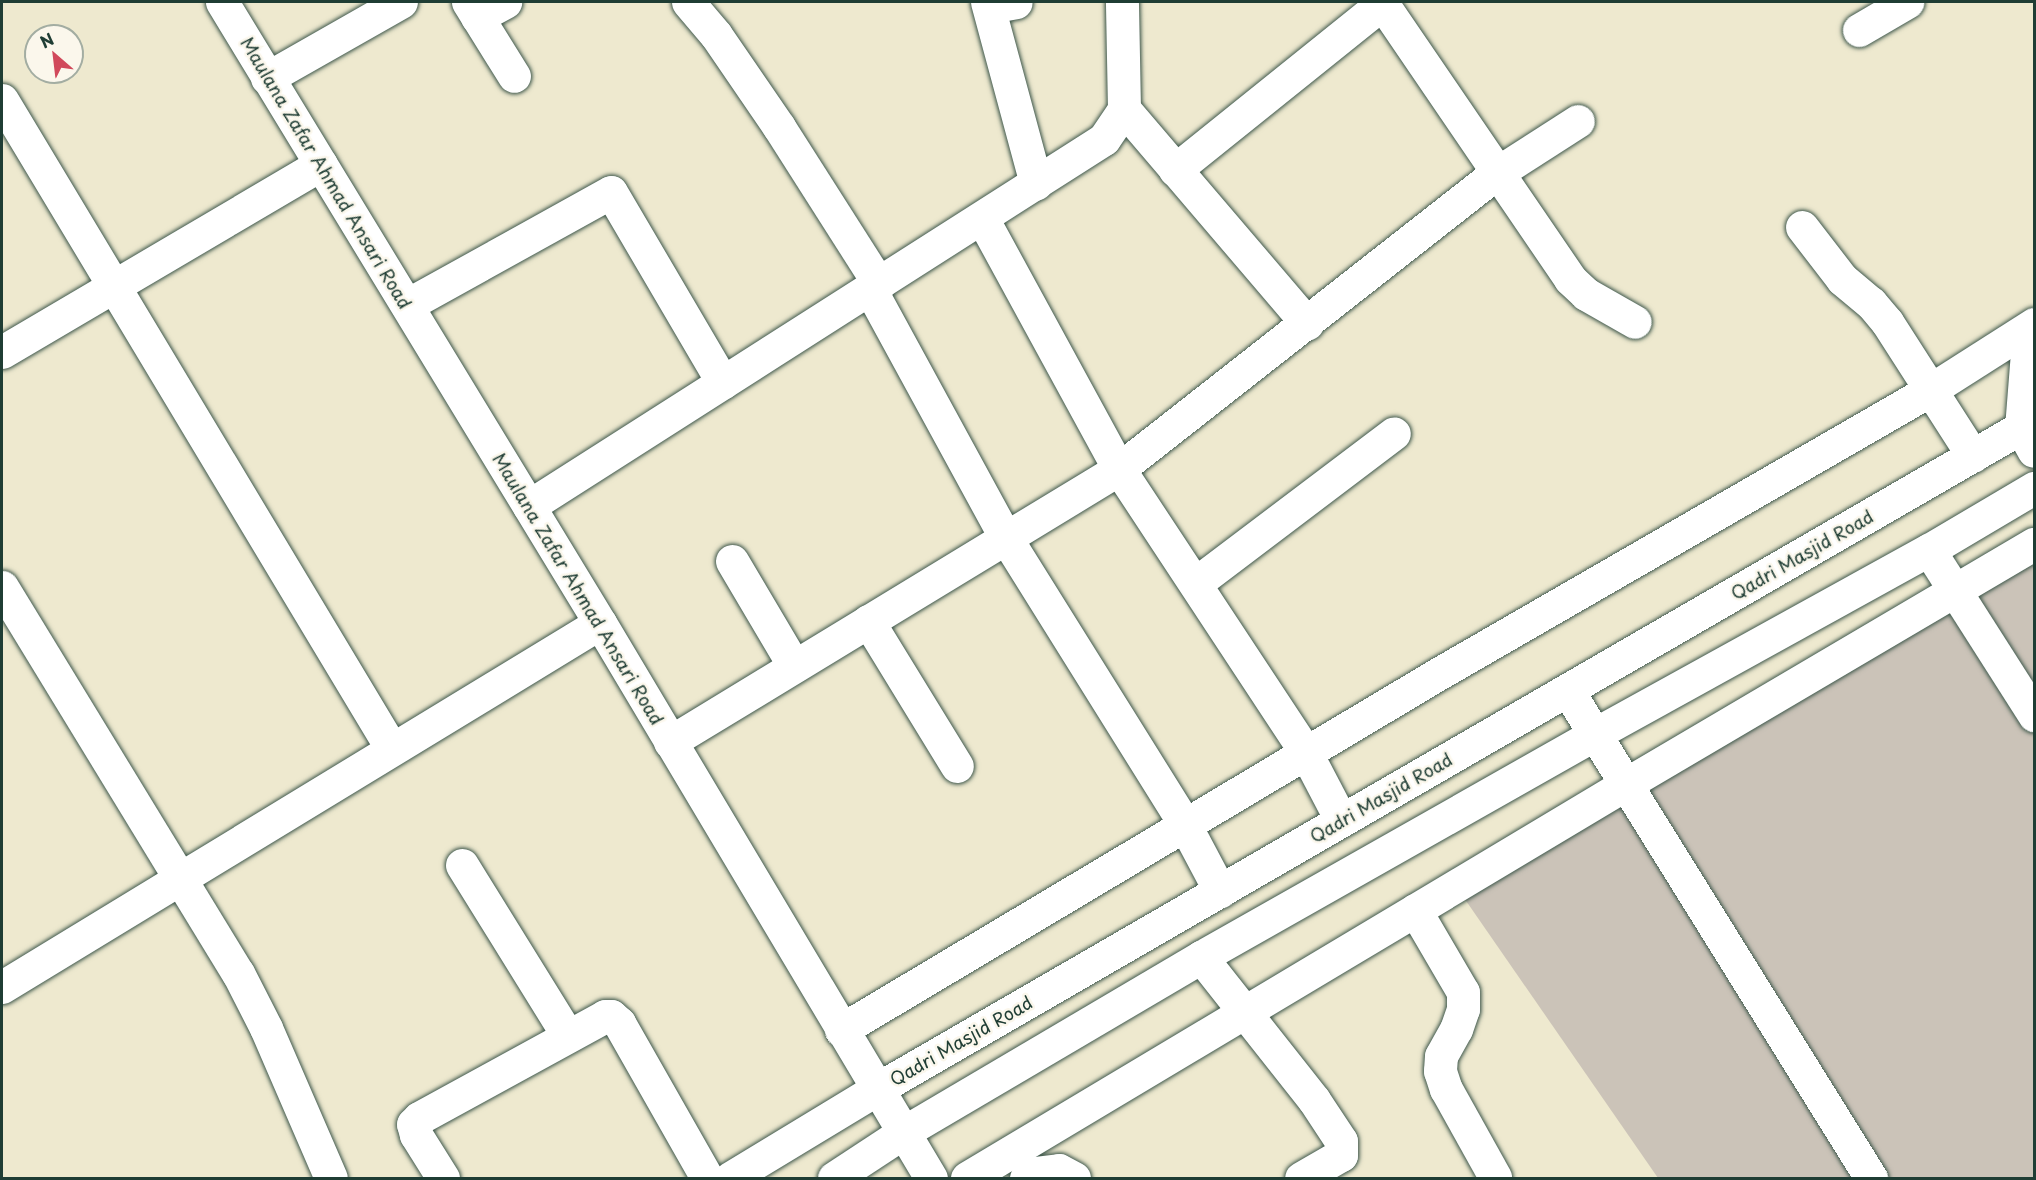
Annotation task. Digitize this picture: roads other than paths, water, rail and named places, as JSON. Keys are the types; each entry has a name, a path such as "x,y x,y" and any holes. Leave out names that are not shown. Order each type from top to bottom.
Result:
{"street":[{"name":"Maulana Zafar Ahmad Ansari Road","path":"222,2 600,623 931,1179"},
{"path":"267,78 401,2"},
{"path":"688,2 716,35 779,127 874,286 1006,538 1185,825 1220,891"},
{"path":"529,506 1104,139 1124,110 1122,2"},
{"path":"1175,170 1383,2 1570,279 1586,294 1635,322"},
{"path":"1859,30 1907,2"},
{"path":"997,3 1036,183"},
{"path":"483,7 514,76"},
{"path":"2,100 392,749"},
{"path":"1124,110 1307,323"},
{"path":"670,742 1119,469 1497,173 1578,121"},
{"path":"2,352 321,164"},
{"path":"407,305 611,192 723,383"},
{"path":"982,218 1119,469 1306,753 1341,820"},
{"path":"1802,226 1842,279 1871,303 1887,322 1932,389 1972,456"},
{"path":"841,1030 1306,753 1932,389 2034,324"},
{"path":"2030,433 2027,352 2034,335"},
{"path":"1196,583 1394,433"},
{"name":"Qadri Masjid Road","path":"730,1179 878,1089 1972,456 2030,433"},
{"path":"834,1179 904,1132 1201,957 1595,734 1929,550 2034,488"},
{"path":"967,1179 1626,784 2034,544"},
{"path":"1929,550 2034,715"},
{"path":"732,561 794,666"},
{"path":"2,587 181,876 238,973 261,1019 331,1179"},
{"path":"868,621 957,766"},
{"path":"3,982 600,623"},
{"path":"1568,691 1871,1179"},
{"path":"462,865 567,1036"},
{"path":"1415,910 1463,992 1463,1009 1456,1029 1441,1056 1440,1071 1446,1089 1495,1177"},
{"path":"1201,957 1314,1100 1341,1141 1341,1155 1301,1179"},
{"path":"443,1179 416,1135 413,1124 419,1118 605,1016 611,1016 619,1023 706,1179"},
{"path":"1026,1179 1036,1173 1059,1170 1074,1179"}]}
